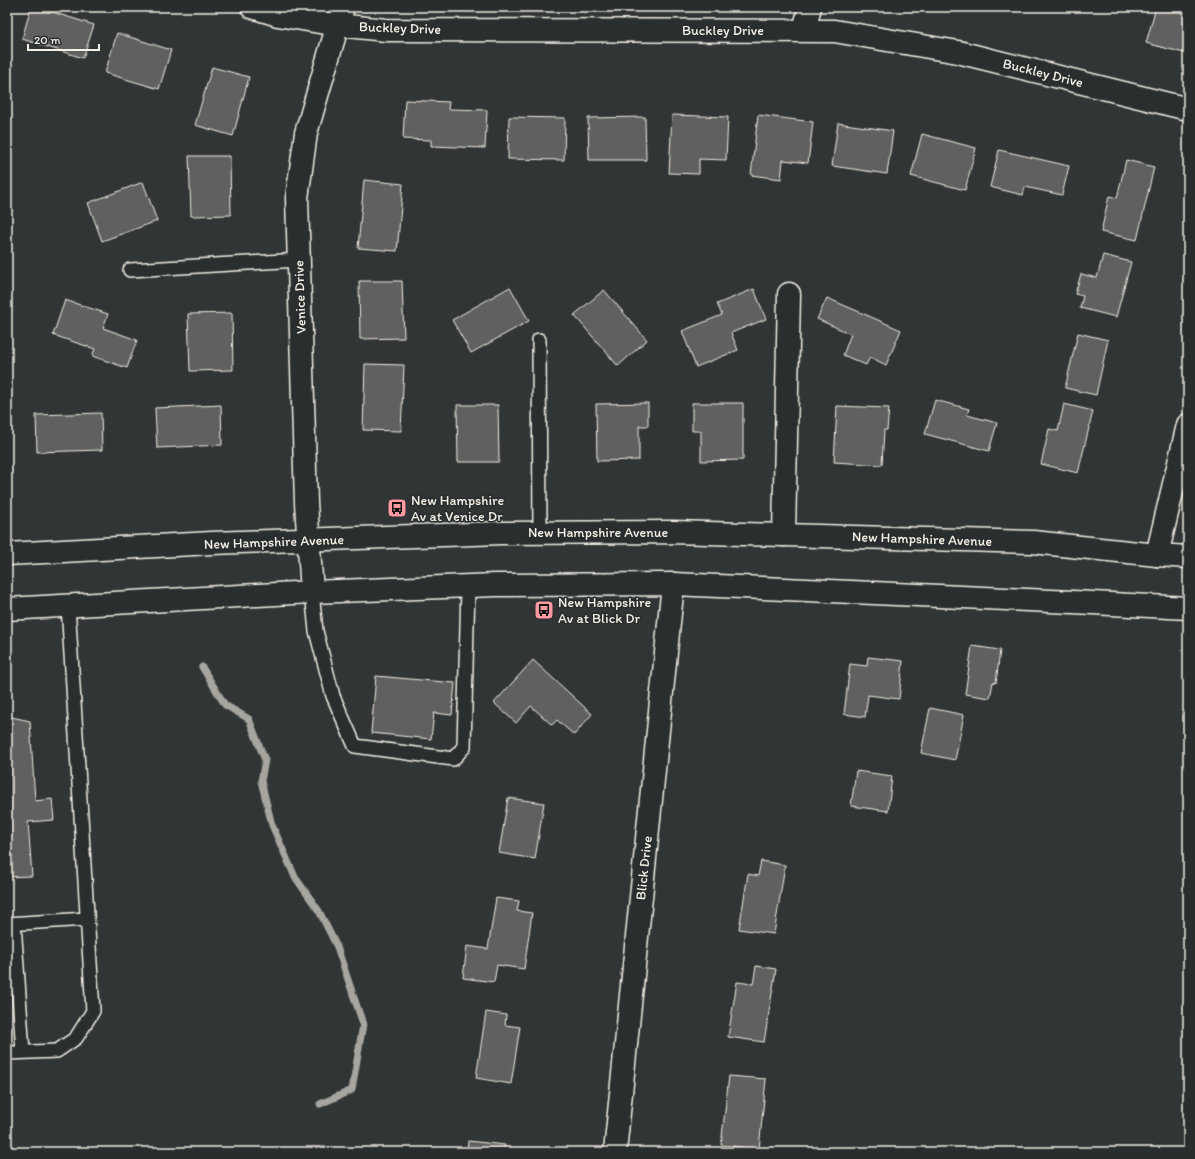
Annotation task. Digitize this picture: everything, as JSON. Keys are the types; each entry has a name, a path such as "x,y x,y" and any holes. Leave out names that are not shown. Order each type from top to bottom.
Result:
{"street":[{"name":"Buckley Drive","path":"252,7 278,15 340,16 386,30 834,30 958,52 1188,109"},
{"path":"804,30 810,7"},
{"name":"Venice Drive","path":"312,592 306,503 298,198 306,133 340,16"},
{"path":"784,535 789,294"},
{"path":"1157,555 1188,425"},
{"name":"New Hampshire Avenue","path":"7,554 204,544 501,533 673,532 1033,542 1188,557"},
{"path":"7,609 312,592 468,586 673,584 1188,608"},
{"name":"Blick Drive","path":"615,1152 673,584"}],"lane":[{"path":"130,270 299,260"},
{"path":"539,340 540,533"},
{"path":"312,592 316,631 333,696 355,746 453,759 464,747 468,586"},
{"path":"7,1053 57,1051 76,1038 93,1011 68,606"},
{"path":"23,1052 11,924 87,919"}],"building":[{"path":"31,7 36,7 94,25 83,58 22,39"},
{"path":"1156,7 1180,7 1188,9 1188,36 1184,53 1146,43"},
{"path":"117,33 171,50 159,89 105,73"},
{"path":"212,67 249,77 233,136 195,125"},
{"path":"405,100 449,102 448,109 487,110 485,148 431,146 431,140 403,139"},
{"path":"672,115 728,117 726,160 699,159 699,174 669,173"},
{"path":"758,115 813,122 808,163 783,160 781,179 751,175"},
{"path":"509,117 565,118 564,160 508,159"},
{"path":"645,117 646,160 589,160 588,118"},
{"path":"838,123 893,131 887,174 832,166"},
{"path":"922,134 976,148 965,190 911,176"},
{"path":"999,150 1069,166 1062,195 1025,187 1023,195 990,187"},
{"path":"189,156 230,156 231,215 191,216"},
{"path":"1126,160 1154,167 1137,240 1101,232 1109,196 1117,198"},
{"path":"364,180 403,184 397,251 358,248"},
{"path":"143,182 157,221 102,241 88,203"},
{"path":"1103,255 1131,262 1116,317 1080,308 1083,296 1075,294 1081,274 1097,278"},
{"path":"359,281 402,281 404,338 360,339"},
{"path":"510,287 529,321 471,353 452,320"},
{"path":"754,289 766,319 731,333 738,350 696,367 682,331 722,315 717,304"},
{"path":"604,290 647,340 618,366 574,315"},
{"path":"827,298 901,330 886,365 870,357 866,365 843,355 851,334 817,319"},
{"path":"65,300 108,314 103,328 137,340 127,368 92,356 95,349 53,335"},
{"path":"232,313 233,370 190,371 188,314"},
{"path":"1078,333 1108,340 1096,395 1065,388"},
{"path":"365,364 404,365 401,431 363,430"},
{"path":"935,400 969,409 967,415 997,423 989,451 925,434"},
{"path":"648,403 648,426 639,426 639,460 597,461 596,404"},
{"path":"692,403 743,403 743,460 701,461 701,431 692,431"},
{"path":"1064,404 1093,411 1078,473 1041,464 1049,429 1058,431"},
{"path":"221,405 222,445 157,448 155,408"},
{"path":"457,405 498,405 499,462 458,462"},
{"path":"837,406 889,408 887,430 884,430 882,465 834,462"},
{"path":"101,413 102,450 37,452 36,415"},
{"path":"972,646 1000,650 996,683 993,682 990,698 965,694"},
{"path":"868,657 903,661 899,699 868,695 865,717 844,714 850,664 867,666"},
{"path":"533,660 592,714 574,735 557,720 552,725 531,706 516,723 494,703"},
{"path":"376,676 455,683 452,715 434,713 431,739 371,733"},
{"path":"930,708 964,715 955,760 921,753"},
{"path":"7,716 30,721 35,801 52,799 54,820 28,822 32,876 7,877"},
{"path":"856,771 892,776 888,811 851,806"},
{"path":"508,798 544,803 535,859 499,853"},
{"path":"761,861 785,865 774,934 739,929 748,874 758,876"},
{"path":"496,898 519,901 517,911 532,913 524,969 497,965 494,982 463,978 467,946 488,949"},
{"path":"756,966 776,969 764,1042 728,1037 737,982 753,984"},
{"path":"486,1012 506,1015 505,1025 520,1027 511,1084 476,1078"},
{"path":"729,1076 766,1079 759,1149 721,1145"},
{"path":"468,1141 505,1145 504,1152 467,1152"}],"waterway":[{"path":"202,667 225,705 249,719 265,760 261,781 272,825 295,877 319,911 337,947 363,1024 352,1090 320,1104"}],"place":[{"name":"New Hampshire Av at Venice Dr","path":"397,508"},
{"name":"New Hampshire Av at Blick Dr","path":"544,610"}]}
